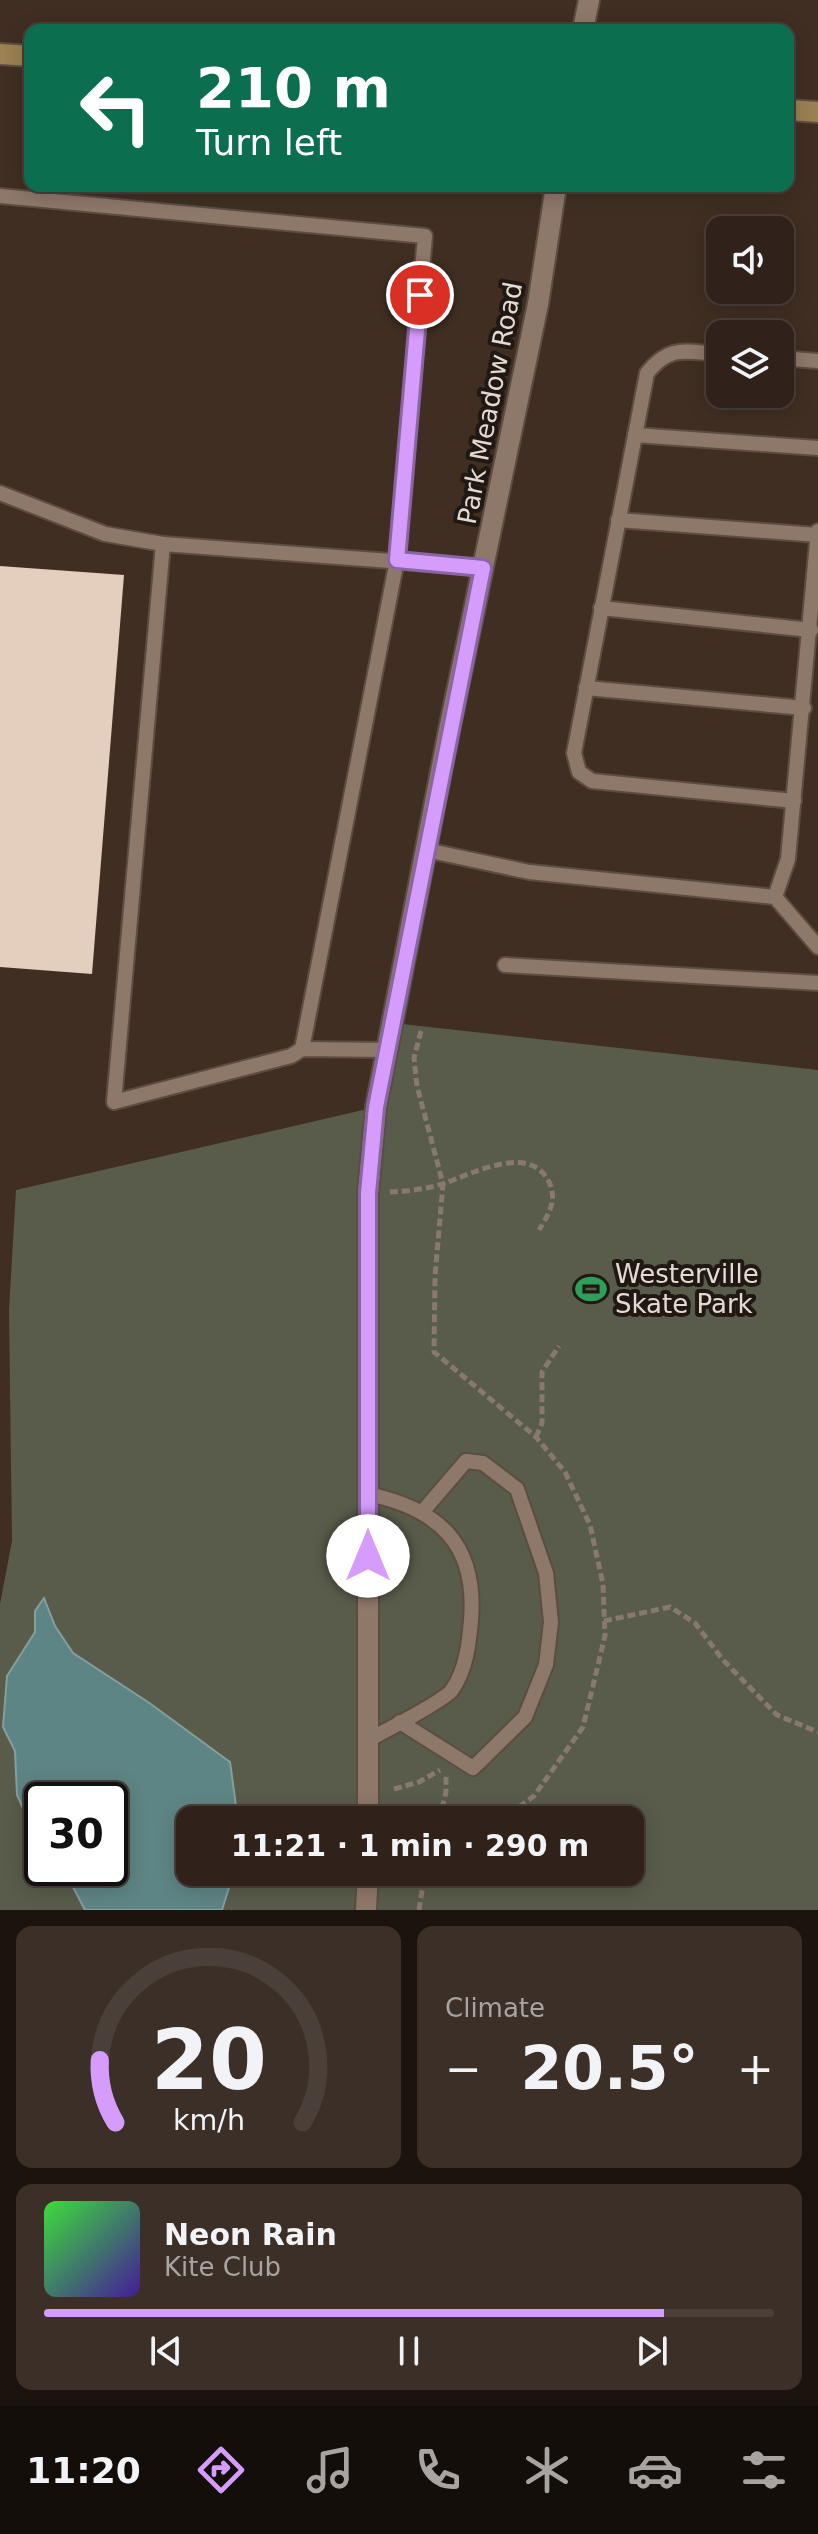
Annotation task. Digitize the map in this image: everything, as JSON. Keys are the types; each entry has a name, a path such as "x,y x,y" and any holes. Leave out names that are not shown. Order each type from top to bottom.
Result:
{"main road":[{"path":"0,54 24,56"},
{"path":"794,110 818,112"}],"street":[{"path":"584,24 589,0"},
{"name":"Park Meadow Road","path":"368,1806 368,1193 376,1107 538,304 555,192"},
{"path":"366,1910 367,1886"}],"lane":[{"path":"0,196 425,236 397,560 302,1049"},
{"path":"706,353 676,351 659,358 647,373 574,753 579,772 592,781 794,801"},
{"path":"794,359 818,361"},
{"path":"635,435 818,448"},
{"path":"0,493 105,534 163,544 483,568"},
{"path":"618,520 818,533 788,859 775,897"},
{"path":"163,544 114,1102 291,1056 302,1049 388,1050"},
{"path":"601,608 811,630"},
{"path":"586,688 804,708"},
{"path":"426,850 529,872 775,897 818,947"},
{"path":"505,965 818,983"},
{"path":"400,1722 473,1768 525,1717 546,1665 551,1622 546,1573 517,1489 483,1463 466,1461 423,1511"},
{"path":"368,1494 400,1501 423,1511 453,1539 468,1569 472,1605 469,1650 451,1692 368,1740"}],"path":[{"path":"421,1031 414,1058 417,1086 443,1184 435,1276 434,1352"},
{"path":"368,1193 403,1192 443,1184 485,1167 508,1163 536,1167 547,1177 553,1194 551,1211 539,1230"},
{"path":"536,1437 542,1423 542,1372 559,1346"},
{"path":"604,1621 670,1607 695,1623 723,1660 777,1715 818,1732"},
{"path":"368,1794 419,1782 447,1766 442,1806"},
{"path":"419,1910 423,1886"}],"green space":[{"path":"393,1023 818,1070 818,1910 0,1910 0,1604 12,1541 9,1310 16,1190 376,1107"}],"water":[{"path":"44,1598 55,1626 73,1653 148,1702 230,1762 236,1806 176,1806 176,1886 230,1886 222,1910 85,1910 72,1886 128,1886 128,1782 24,1782 24,1811 17,1795 15,1751 3,1727 7,1676 35,1632 35,1611"}],"building":[{"path":"0,566 124,575 92,974 0,967"}],"place":[{"name":"Westerville Skate Park","path":"591,1289"}],"route":[{"path":"368,1556 368,1193 376,1107 483,568 397,560 420,295"}]}
